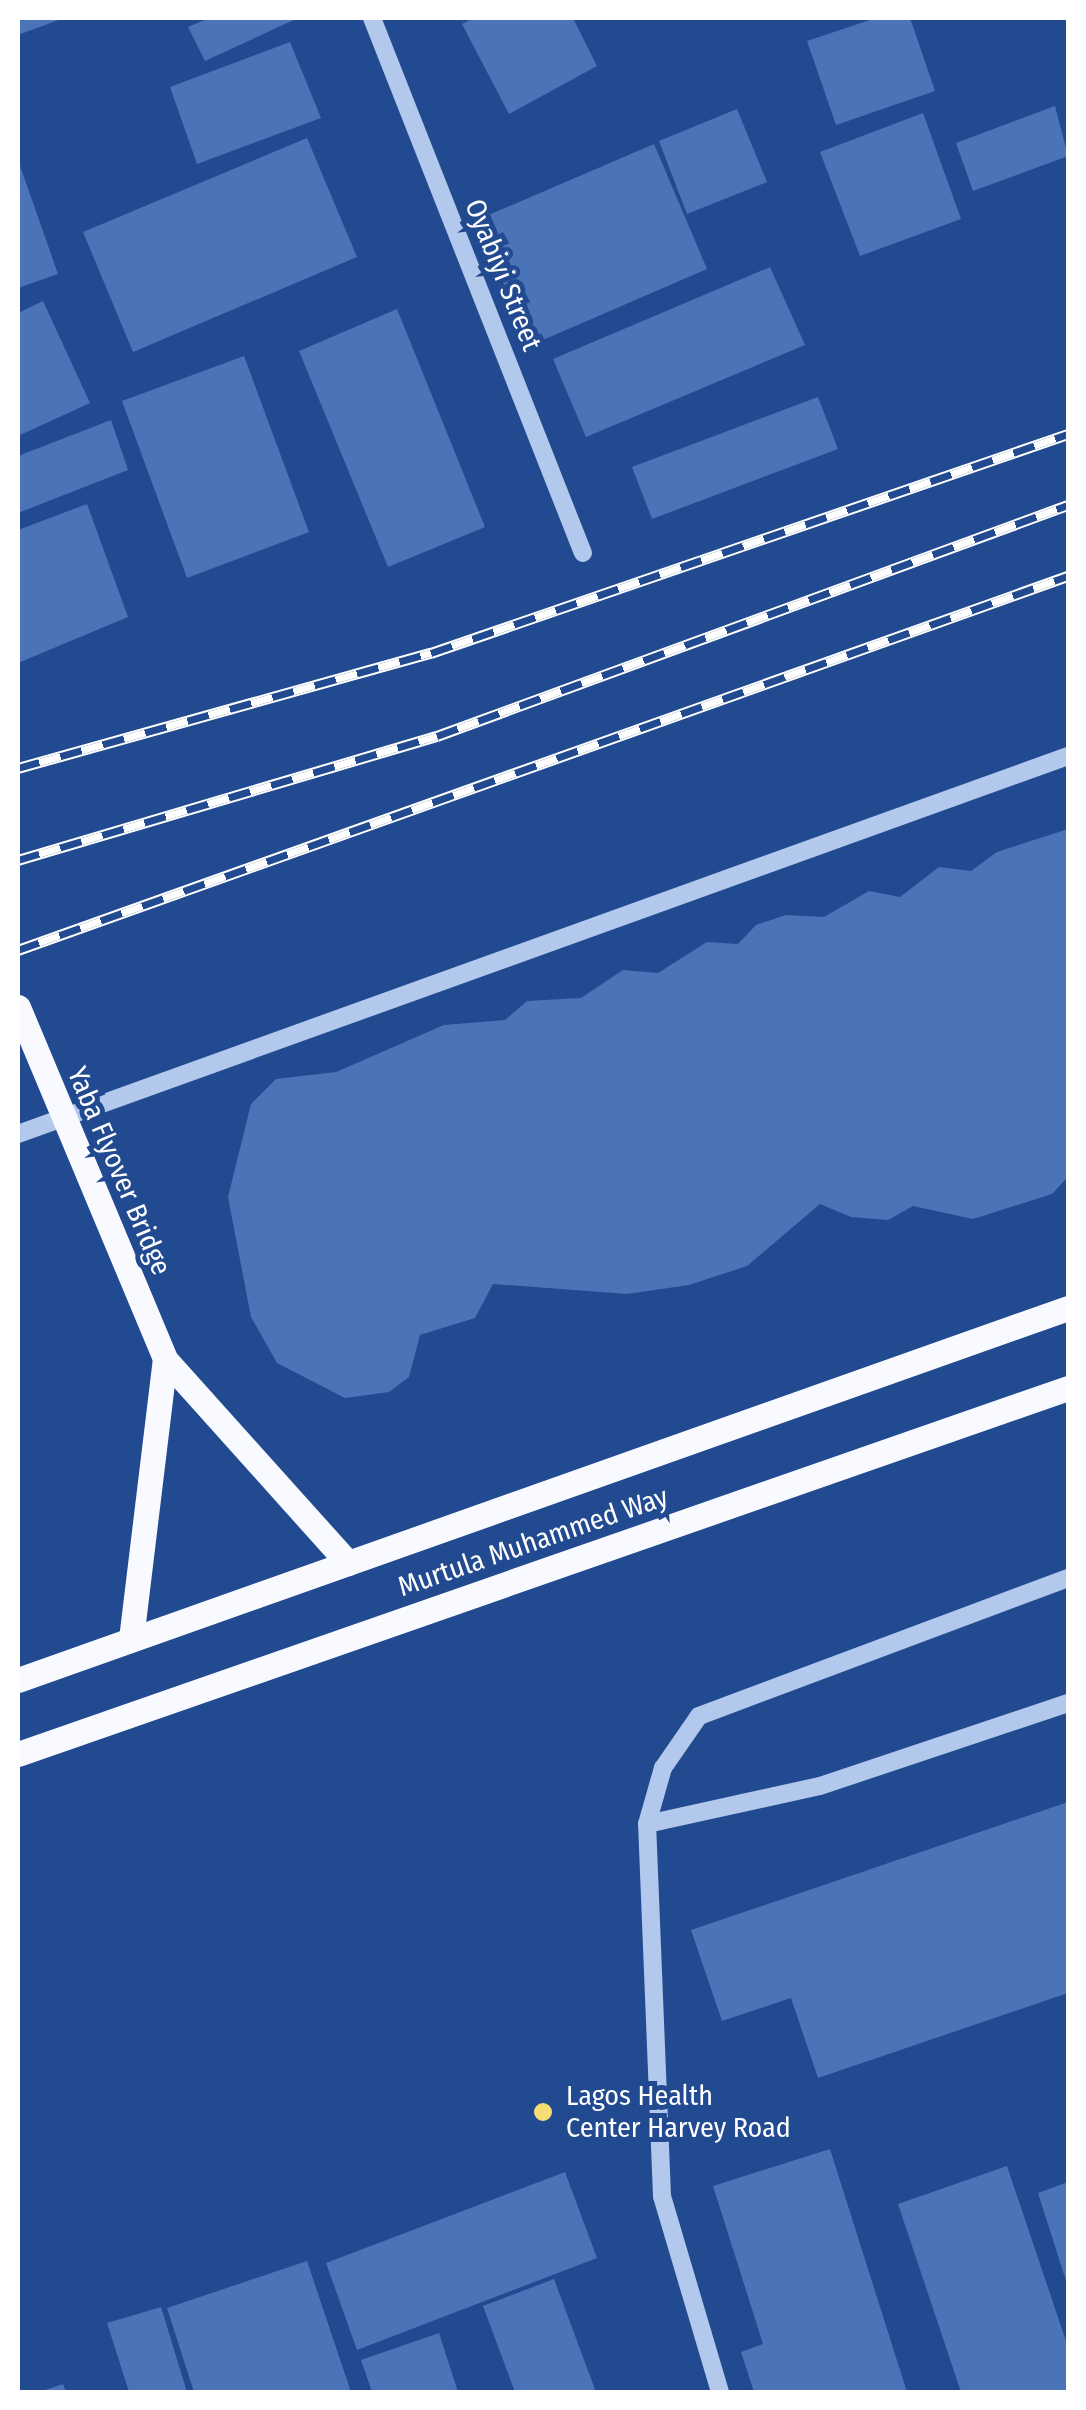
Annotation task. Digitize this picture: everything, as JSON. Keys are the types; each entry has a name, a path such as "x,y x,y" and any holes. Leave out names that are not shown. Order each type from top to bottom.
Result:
{"main road":[{"name":"Yaba Flyover Bridge","path":"18,1007 166,1358 348,1563"},
{"path":"18,1680 835,1394 1068,1308"},
{"path":"130,1639 166,1358"},
{"name":"Murtula Muhammed Way","path":"18,1754 1068,1388"}],"street":[{"name":"Oyabiyi Street","path":"372,18 583,553"},
{"path":"18,1134 1068,756"},
{"path":"720,2392 662,2196 648,1824 663,1768 699,1716 1068,1578"},
{"path":"648,1824 820,1786 1068,1703"}],"building":[{"path":"18,18 64,18 18,35"},
{"path":"209,18 298,18 205,61 188,27"},
{"path":"474,18 573,18 597,66 509,114 462,24"},
{"path":"876,18 910,18 935,91 836,125 807,41"},
{"path":"290,42 321,118 197,164 170,87"},
{"path":"1055,106 1068,156 973,191 956,143"},
{"path":"737,109 767,182 687,214 659,141"},
{"path":"923,113 961,219 860,256 820,152"},
{"path":"307,138 357,257 133,352 83,232"},
{"path":"654,144 707,269 529,346 477,220"},
{"path":"18,160 58,274 18,288"},
{"path":"770,267 805,345 586,437 553,359"},
{"path":"43,301 90,403 18,436 18,313"},
{"path":"397,309 485,527 388,567 299,351"},
{"path":"244,356 309,532 187,578 122,401"},
{"path":"818,397 838,449 652,519 632,467"},
{"path":"111,420 128,470 18,513 18,456"},
{"path":"87,504 128,617 18,663 18,530"},
{"path":"1068,829 1068,1177 1052,1194 973,1219 913,1206 888,1220 851,1217 820,1204 747,1266 689,1285 627,1294 493,1284 475,1318 420,1335 409,1377 389,1392 345,1398 277,1363 251,1317 228,1197 251,1104 276,1079 336,1072 444,1025 505,1020 527,1001 581,998 623,970 658,973 707,942 738,944 756,925 786,915 824,917 869,891 900,897 939,867 971,871 997,852"},
{"path":"1068,1802 1068,1993 818,2078 791,1998 722,2021 691,1930"},
{"path":"830,2149 907,2392 754,2392 741,2352 763,2344 713,2186"},
{"path":"1007,2166 1068,2347 1068,2392 961,2392 898,2204"},
{"path":"565,2172 597,2258 357,2350 326,2263"},
{"path":"1068,2182 1068,2287 1038,2193"},
{"path":"307,2261 351,2392 194,2392 167,2308"},
{"path":"554,2279 596,2392 515,2392 483,2306"},
{"path":"161,2307 187,2392 129,2392 107,2323"},
{"path":"439,2333 458,2392 372,2392 361,2360"},
{"path":"63,2384 66,2392 39,2392"}],"railway":[{"path":"18,768 431,653 1068,434"},
{"path":"18,860 437,736 1068,505"},
{"path":"18,950 1068,576"}],"place":[{"name":"Lagos Health Center Harvey Road","path":"543,2112"}]}
